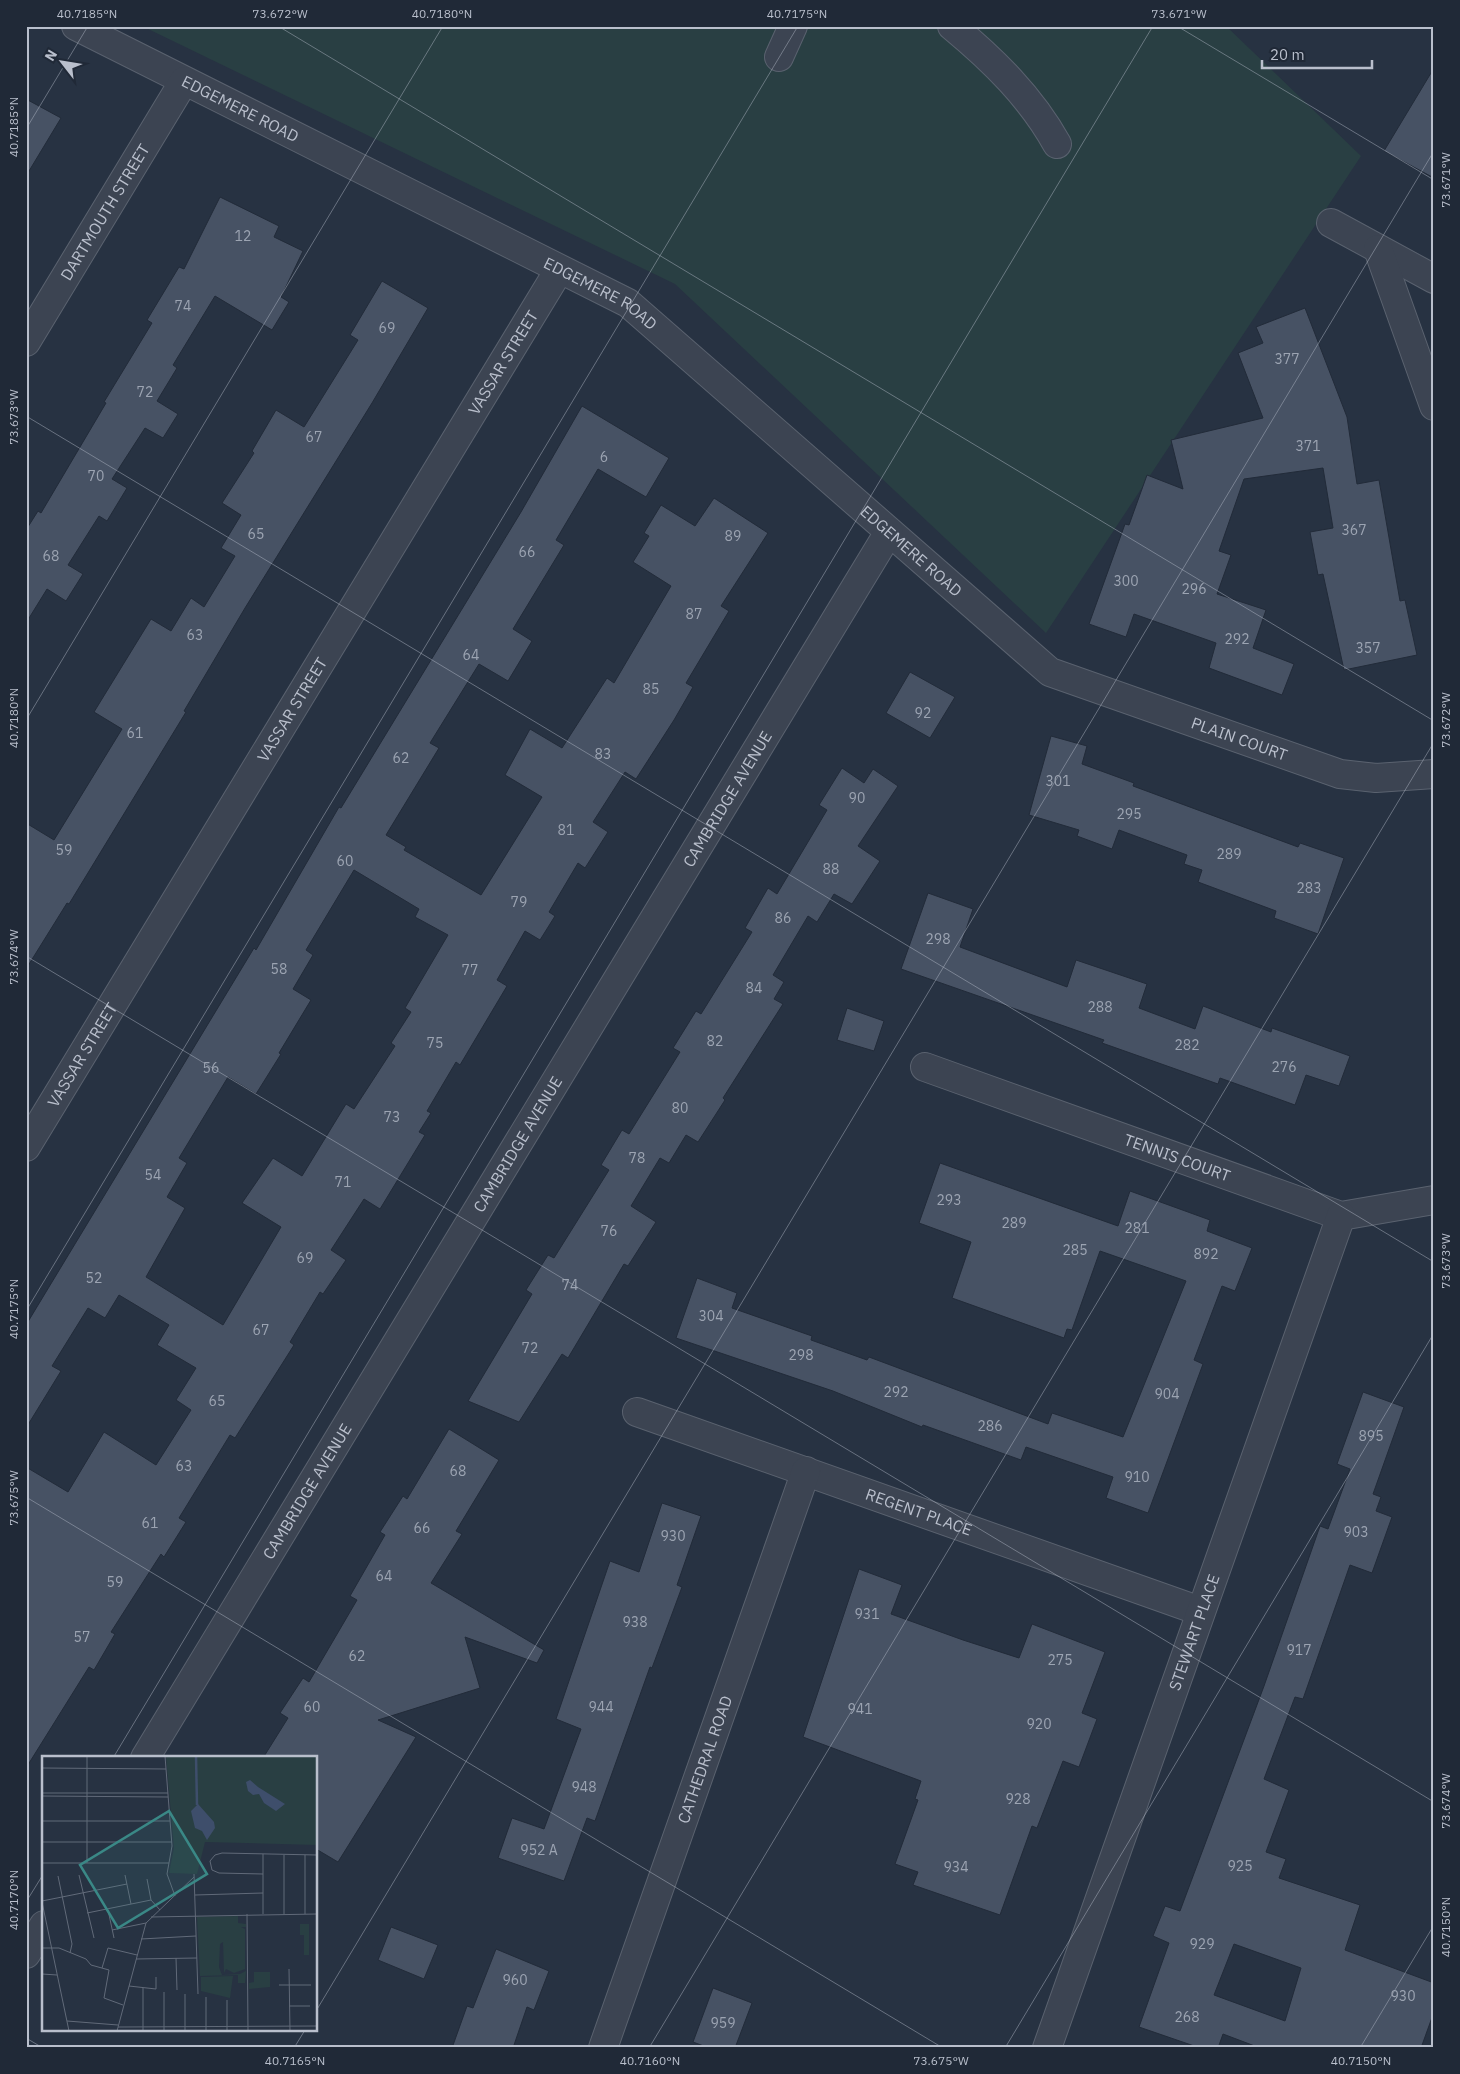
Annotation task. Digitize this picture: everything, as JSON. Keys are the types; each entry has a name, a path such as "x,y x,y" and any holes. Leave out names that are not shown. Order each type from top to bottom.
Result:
{"street":[{"name":"EDGEMERE ROAD","path":"76,26 628,303 650,320 888,532 1050,672"},
{"path":"779,57 793,26"},
{"path":"952,26 1012,81 1044,120 1057,144"},
{"name":"DARTMOUTH STREET","path":"26,342 184,81"},
{"path":"1331,223 1434,279"},
{"path":"1378,249 1434,406"},
{"name":"VASSAR STREET","path":"26,1148 559,270"},
{"name":"CAMBRIDGE AVENUE","path":"146,1756 888,532"},
{"name":"PLAIN COURT","path":"1050,672 1340,774 1376,778 1434,774"},
{"name":"TENNIS COURT","path":"925,1067 1341,1216 1434,1200"},
{"name":"STEWART PLACE","path":"1046,2048 1341,1216"},
{"name":"REGENT PLACE","path":"637,1412 1200,1611"},
{"name":"CATHEDRAL ROAD","path":"603,2048 806,1471"}],"green space":[{"path":"142,26 1226,26 1361,156 1046,633 675,284"}],"building":[{"path":"1434,68 1434,178 1384,151"},
{"path":"26,99 61,118 26,176"},
{"path":"220,197 279,226 274,237 303,251 281,297 289,302 272,330 215,296 173,365 177,368 157,401 178,414 163,438 145,428 112,479 127,488 107,521 99,516 68,565 83,574 66,601 47,589 26,623 26,530 38,511 41,513 106,403 104,402 152,323 147,320 179,267 184,269"},
{"path":"382,281 428,308 372,403 245,608 184,711 186,712 69,904 67,903 26,969 26,823 54,840 122,729 94,712 151,619 171,631 191,598 204,607 235,556 221,548 241,515 222,503 254,453 252,451 276,410 304,427 358,340 350,335"},
{"path":"1305,308 1347,417 1357,484 1379,480 1400,601 1405,600 1417,655 1344,670 1323,574 1318,575 1310,532 1333,528 1323,468 1244,479 1219,551 1231,555 1217,594 1266,610 1253,648 1294,664 1282,695 1209,668 1216,643 1134,614 1126,637 1089,624 1125,524 1129,525 1147,475 1183,489 1171,440 1263,418 1238,353 1263,343 1256,327"},
{"path":"582,406 669,458 646,497 598,469 556,540 564,545 513,629 532,641 508,681 479,664 430,743 439,748 386,835 406,847 404,850 481,895 542,797 505,775 530,729 562,748 607,678 614,683 671,586 633,562 649,536 644,533 661,505 695,526 714,498 768,533 721,606 729,611 686,683 693,687 674,720 636,779 625,772 593,822 608,832 585,868 578,863 549,912 555,916 540,940 525,931 497,980 507,986 460,1065 456,1062 427,1111 431,1113 419,1132 425,1135 380,1209 364,1199 331,1250 346,1260 323,1294 320,1292 290,1342 294,1345 235,1438 230,1435 179,1518 186,1522 164,1557 161,1554 111,1632 115,1634 94,1670 89,1667 26,1768 26,1467 68,1492 104,1432 156,1465 191,1410 176,1400 196,1368 157,1345 169,1325 119,1295 105,1318 88,1308 52,1366 61,1371 26,1428 26,1325 254,948 256,950 339,807 341,808 521,512","holes":["354,870 419,909 415,917 448,935 405,1008 411,1012 391,1043 395,1046 354,1109 346,1104 302,1176 273,1158 242,1203 281,1227 223,1325 146,1277 185,1208 167,1197 187,1163 179,1158 228,1077 256,1094 281,1054 279,1053 311,1000 293,989 313,955 306,950"]},
{"path":"910,672 955,697 930,738 886,713"},
{"path":"1051,736 1087,746 1082,764 1134,783 1133,786 1298,847 1300,843 1344,858 1318,934 1274,918 1276,911 1198,882 1202,870 1184,864 1187,855 1119,830 1112,849 1077,836 1079,830 1029,815"},
{"path":"842,768 864,783 873,769 898,786 858,846 880,861 852,904 834,894 817,922 808,916 773,975 784,982 774,999 783,1004 723,1098 725,1100 698,1142 686,1135 669,1163 660,1158 631,1206 656,1222 628,1266 624,1264 568,1358 562,1354 519,1422 468,1401 532,1294 526,1290 548,1255 554,1258 609,1170 601,1165 622,1130 629,1134 680,1052 673,1048 696,1011 701,1014 752,932 745,928 768,888 777,894 827,810 819,805"},
{"path":"928,893 973,909 960,947 1067,987 1076,960 1147,984 1139,1008 1195,1029 1203,1006 1271,1032 1272,1028 1350,1056 1339,1086 1306,1075 1295,1105 1220,1078 1218,1084 1102,1043 1104,1040 901,969"},
{"path":"847,1008 884,1021 874,1051 837,1040"},
{"path":"940,1163 1118,1226 1130,1191 1210,1220 1207,1231 1252,1248 1235,1291 1222,1286 1194,1360 1203,1364 1148,1513 1106,1498 1113,1477 1026,1447 1021,1460 923,1425 922,1427 833,1391 676,1338 697,1278 737,1293 732,1308 812,1336 811,1340 867,1360 869,1357 1048,1424 1052,1413 1123,1437 1186,1281 1100,1251 1072,1330 1067,1329 1064,1338 952,1298 971,1242 919,1223"},
{"path":"1363,1392 1404,1407 1373,1494 1381,1497 1376,1511 1392,1517 1372,1573 1350,1565 1303,1699 1295,1697 1264,1779 1289,1790 1266,1852 1286,1859 1279,1878 1360,1905 1345,1950 1434,1983 1434,2012 1421,2048 1260,2048 1223,2034 1218,2048 1200,2048 1139,2027 1169,1943 1153,1936 1165,1906 1180,1911 1264,1686 1320,1526 1328,1529 1350,1469 1337,1464","holes":["1234,1944 1301,1968 1285,2021 1214,1995"]},
{"path":"449,1429 499,1460 456,1531 462,1534 431,1583 544,1650 537,1663 465,1637 480,1688 378,1720 416,1737 338,1862 318,1850 318,1756 264,1756 288,1718 280,1713 303,1678 309,1682 357,1600 350,1596 385,1535 380,1532 403,1496 407,1499"},
{"path":"662,1503 701,1516 677,1585 682,1587 652,1668 650,1667 595,1821 587,1818 564,1881 498,1858 512,1818 544,1829 581,1729 556,1719 610,1561 639,1572"},
{"path":"859,1569 902,1585 891,1614 963,1640 1019,1658 1032,1624 1105,1652 1082,1713 1097,1719 1079,1767 1063,1761 1037,1828 1032,1826 1000,1915 913,1885 918,1872 895,1864 918,1800 915,1799 921,1781 803,1737"},
{"path":"391,1927 438,1945 424,1979 378,1960"},
{"path":"496,1949 549,1971 534,2010 527,2007 513,2048 452,2048 467,2006 473,2008"},
{"path":"713,1988 752,2003 735,2048 709,2048 693,2042"}]}
